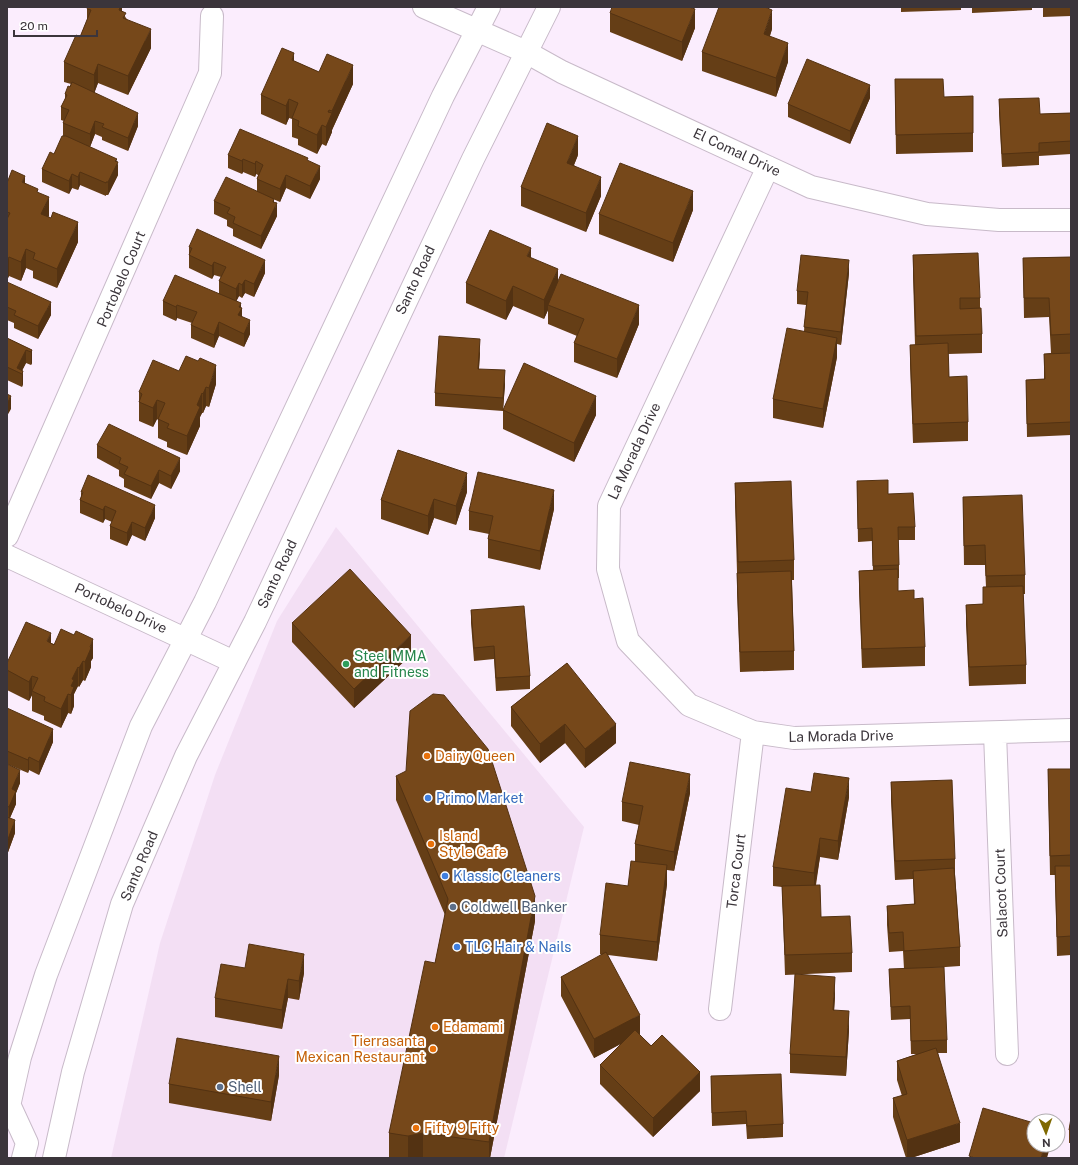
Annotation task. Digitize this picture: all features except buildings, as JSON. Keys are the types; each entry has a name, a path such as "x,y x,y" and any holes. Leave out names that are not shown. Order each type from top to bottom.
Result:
{"street":[{"name":"El Comal Drive","path":"424,7 526,52 562,72 811,187 927,214 999,220 1071,220"},
{"path":"23,1158 27,1143 8,1110 20,1057 46,975 141,726 205,602 440,104 489,7"},
{"name":"Santo Road","path":"54,1158 73,1072 122,904 186,756 255,622 473,159 549,7"},
{"name":"Portobelo Court","path":"7,536 210,73 212,16"},
{"name":"La Morada Drive","path":"768,167 609,506 608,569 628,640 689,705 753,732 794,738 1071,730"},
{"name":"Portobelo Drive","path":"7,556 186,638 234,662"},
{"name":"Torca Court","path":"720,1009 753,732"},
{"name":"Salacot Court","path":"996,733 1007,1054"}],"shaded area":[{"path":"336,527 584,827 504,1158 111,1158 160,943 215,775 277,621"}],"place":[{"name":"Steel MMA and Fitness","path":"346,664"},
{"name":"Dairy Queen","path":"427,756"},
{"name":"Primo Market","path":"428,798"},
{"name":"Island Style Cafe","path":"431,844"},
{"name":"Klassic Cleaners","path":"445,876"},
{"name":"Coldwell Banker","path":"453,907"},
{"name":"TLC Hair & Nails","path":"457,947"},
{"name":"Edamami","path":"435,1027"},
{"name":"Tierrasanta Mexican Restaurant","path":"433,1049"},
{"name":"Shell","path":"220,1087"},
{"name":"Fifty 9 Fifty","path":"416,1128"}]}
